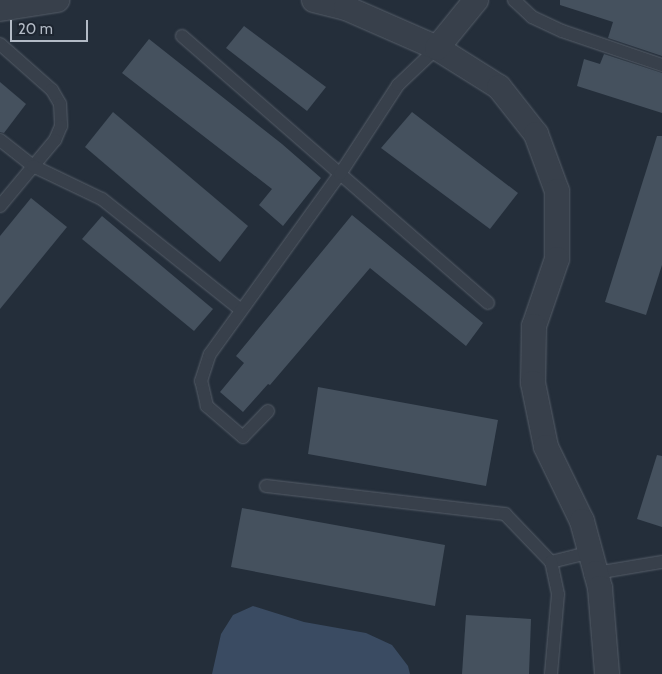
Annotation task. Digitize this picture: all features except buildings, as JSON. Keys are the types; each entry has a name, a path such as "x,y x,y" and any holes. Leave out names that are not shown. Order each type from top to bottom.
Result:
{"street":[{"path":"0,9 57,0"},
{"path":"314,0 346,8 437,48 500,87 536,134 558,191 557,259 534,326 533,383 546,447 582,521 600,588 607,674"},
{"path":"437,48 476,0"}],"lane":[{"path":"514,0 532,17 562,32 662,65"},
{"path":"182,36 488,303"},
{"path":"0,44 52,90 60,104 61,126 55,140 0,206"},
{"path":"268,411 244,437 207,406 200,381 210,354 340,174 398,85 437,48"},
{"path":"0,140 33,166 102,199 240,310"},
{"path":"266,486 505,514 552,562 558,594 551,674"},
{"path":"552,562 662,562"}],"water":[{"path":"253,606 304,622 366,633 392,645 408,666 410,674 212,674 221,634 233,615"}]}
